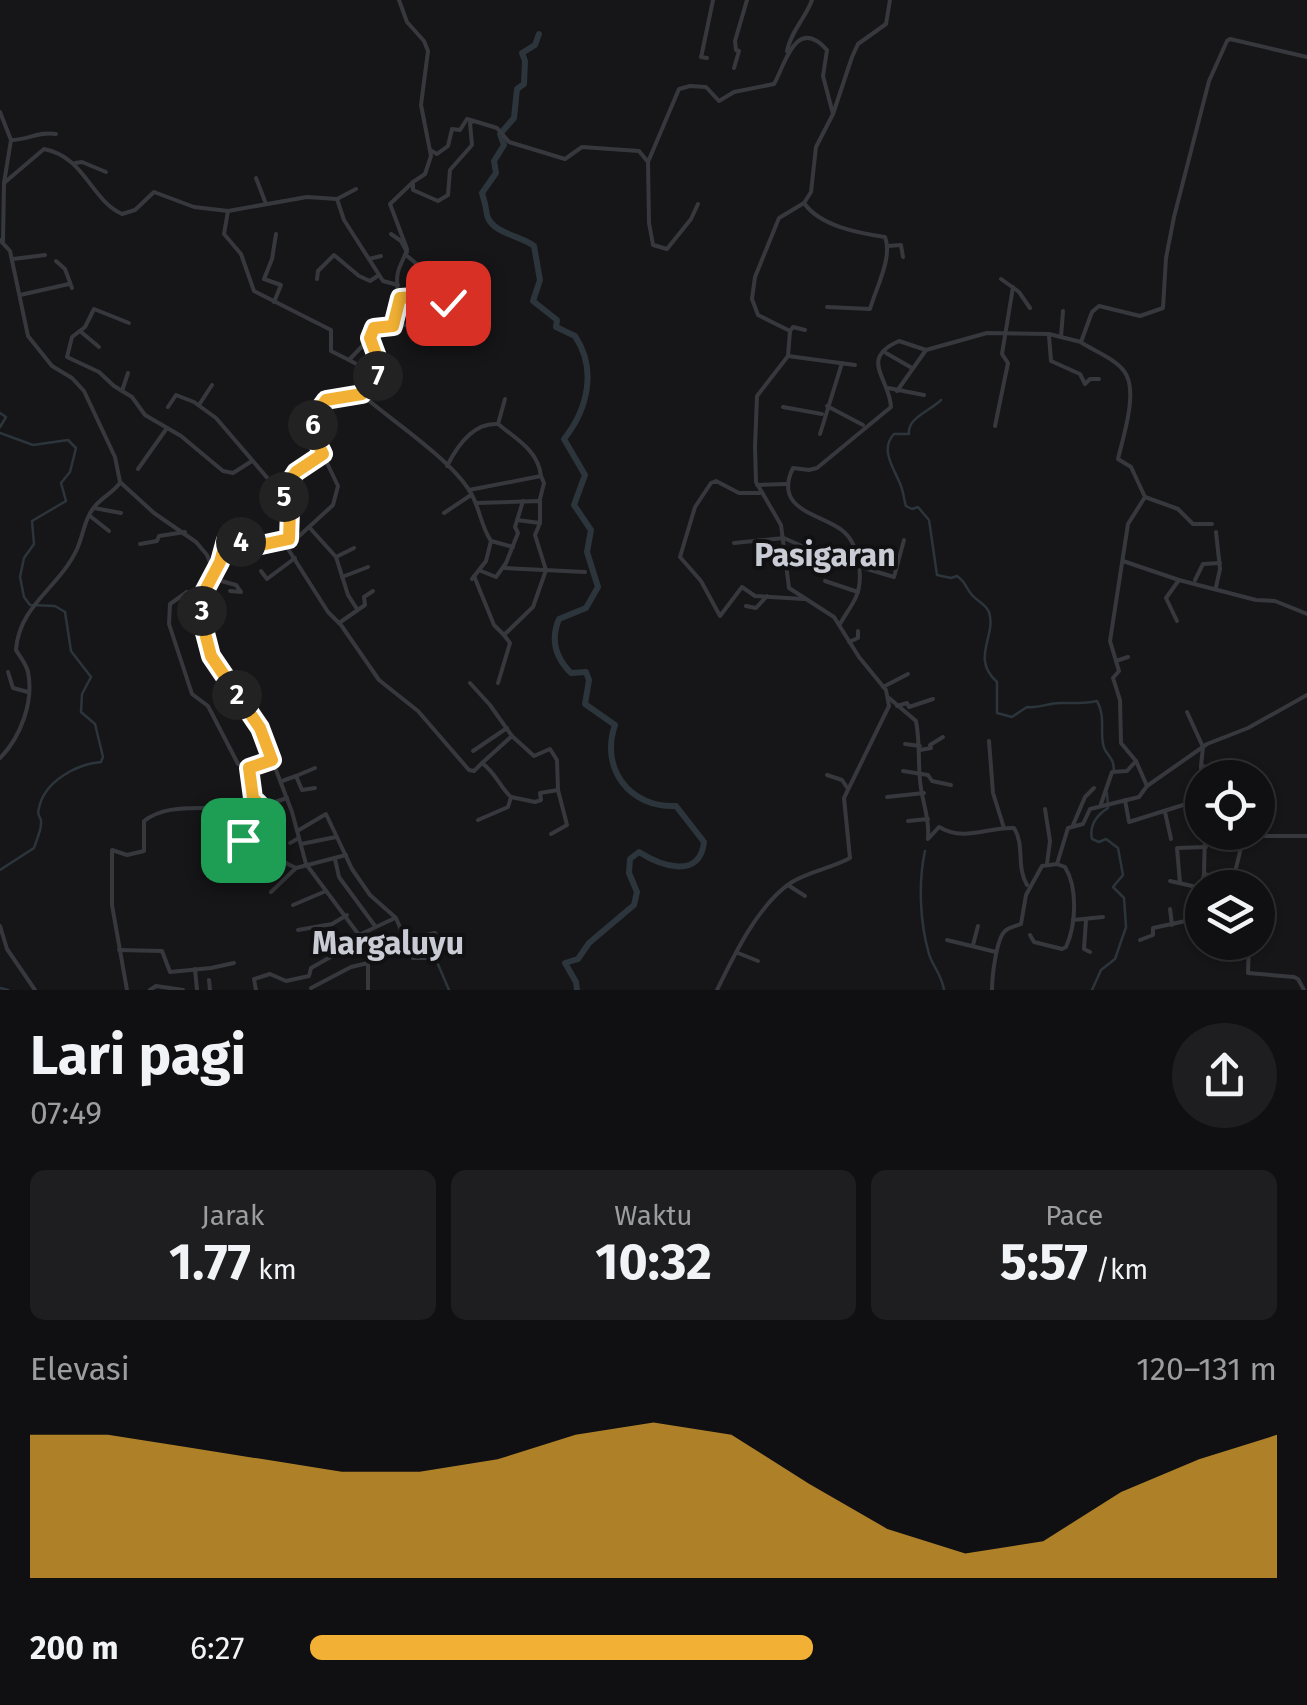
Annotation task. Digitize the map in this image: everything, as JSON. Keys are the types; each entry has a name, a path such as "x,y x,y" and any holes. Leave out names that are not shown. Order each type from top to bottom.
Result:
{"street":[{"path":"393,326 400,298 397,274 406,254 390,206 429,168 430,150 421,106 428,51 407,22 400,0"},
{"path":"707,58 702,53 714,0"},
{"path":"734,68 740,51 736,50 735,41 747,0"},
{"path":"786,56 794,30 805,19 812,0"},
{"path":"790,331 758,315 753,288 778,218 804,202 811,192 816,147 858,45 886,24 890,0"},
{"path":"698,204 666,249 653,245 648,223 648,162 679,89 706,87 720,101 734,92 774,84 791,46 802,40 819,42 827,50 823,76 832,114"},
{"path":"1080,342 1092,312 1100,306 1140,316 1164,307 1166,258 1174,218 1208,82 1228,40 1262,44 1307,57"},
{"path":"0,114 11,140 1,240 12,259 28,336 52,366 84,391 115,457 120,482 154,514 203,548 214,570"},
{"path":"430,150 438,154 448,146 452,129 461,130 467,118 502,132 509,142 565,159 582,146 601,146 639,151 648,162"},
{"path":"413,182 415,192 438,201 446,196 454,162 472,145 470,124 474,121"},
{"path":"11,140 28,139 41,132 56,134"},
{"path":"4,183 44,148 75,163 105,202 122,214 135,210 154,192 194,207 228,211 307,197 337,198 356,189"},
{"path":"75,163 106,172"},
{"path":"256,178 266,204"},
{"path":"337,198 344,220 385,283 398,285"},
{"path":"804,202 815,214 839,226 885,237 888,246 870,308 827,307"},
{"path":"228,211 224,234 244,261 254,291 330,330 331,350 379,376 383,370 370,338"},
{"path":"274,302 281,285 264,279 276,234"},
{"path":"391,234 406,254 425,271 432,271"},
{"path":"888,246 901,245 903,257"},
{"path":"317,279 318,271 334,255 367,280 384,267"},
{"path":"12,259 45,256"},
{"path":"369,259 381,256"},
{"path":"20,294 70,286 65,269 56,261"},
{"path":"1001,279 1030,308"},
{"path":"996,426 1008,363 1002,355 1013,287"},
{"path":"400,298 416,297 450,314 445,291"},
{"path":"129,323 97,308 72,337 68,358 98,372 132,397 145,415 223,471 233,473 252,462"},
{"path":"1061,337 1063,311"},
{"path":"349,360 370,338 374,328 421,324 442,331"},
{"path":"804,330 793,327 790,331 788,356 757,396 757,486 780,522 787,585 831,614 889,698 915,717 928,839 939,827 966,836 1004,828 1016,830 1021,872 1029,886"},
{"path":"80,331 99,347"},
{"path":"1049,334 1052,362 1080,374 1086,384 1098,378"},
{"path":"897,391 926,350 969,336 1049,334 1080,342 1126,372 1131,387 1129,421 1118,459 1131,467 1145,497 1178,509 1193,524 1212,524"},
{"path":"840,624 858,592 856,546 841,529 802,510 790,496 792,468 817,468 892,405 876,366 893,342 926,350"},
{"path":"885,352 912,368"},
{"path":"788,356 854,365"},
{"path":"820,434 842,362"},
{"path":"122,391 128,373"},
{"path":"227,540 252,545 286,540 304,534 333,506 336,481 313,420 323,402 362,394 375,374"},
{"path":"198,405 212,385"},
{"path":"888,388 924,395"},
{"path":"362,394 447,466 470,492 482,530 490,541 513,547"},
{"path":"168,407 176,395 198,405 226,428 282,494 290,510 286,540 328,612 379,680 418,711 462,764 472,771 512,736"},
{"path":"498,424 506,399"},
{"path":"827,406 865,426"},
{"path":"782,407 824,415"},
{"path":"447,466 472,432 486,424 498,424 526,442 539,464 544,483 539,493 540,523 534,535 546,570 533,606 504,635"},
{"path":"138,469 168,428"},
{"path":"282,494 296,472 323,454"},
{"path":"444,513 470,492 541,476"},
{"path":"760,493 740,493 716,481 710,483 696,504 679,555 700,580 719,616 742,587 754,596 805,599"},
{"path":"0,758 20,728 28,692 28,673 16,650 19,633 30,608 49,592 70,562 94,508 120,482"},
{"path":"757,486 788,485"},
{"path":"1145,497 1130,519 1110,640 1120,671 1113,680 1120,700 1121,743 1136,761 1147,786"},
{"path":"480,571 496,577 504,568 523,501"},
{"path":"476,502 540,502"},
{"path":"94,508 121,513"},
{"path":"90,516 108,530"},
{"path":"517,520 540,523"},
{"path":"309,527 336,557 357,609"},
{"path":"239,528 227,540 202,596 203,623 211,656 260,728 288,798 306,864 347,915 364,946 368,989"},
{"path":"140,544 185,532"},
{"path":"1216,532 1220,563 1216,588"},
{"path":"734,543 784,538 828,557 894,577 904,540"},
{"path":"490,541 480,571 473,577 494,625 510,642 498,684"},
{"path":"336,557 354,548"},
{"path":"826,571 828,557"},
{"path":"261,571 267,579 295,558"},
{"path":"1123,561 1179,580 1256,600 1275,601 1307,614"},
{"path":"1195,582 1203,564 1220,563"},
{"path":"342,577 368,567"},
{"path":"504,568 585,572"},
{"path":"210,578 243,590 230,591"},
{"path":"825,580 858,592"},
{"path":"1178,621 1166,598 1179,580"},
{"path":"340,623 365,605 364,596 373,590"},
{"path":"202,596 186,592 168,608 169,624 192,694 208,706 238,764 249,768 272,760"},
{"path":"746,606 758,607 768,596"},
{"path":"188,624 203,623"},
{"path":"849,642 858,638 858,631"},
{"path":"1116,661 1128,656"},
{"path":"8,672 12,688 28,692"},
{"path":"883,687 908,674"},
{"path":"470,683 512,736 534,756 550,749 554,754 558,790 568,825 551,834"},
{"path":"1072,825 1083,824 1093,807 1138,797 1147,786 1203,747 1248,728 1307,695"},
{"path":"717,990 757,916 788,885 850,858 843,803 879,732 889,698"},
{"path":"897,706 908,703 909,707 933,699"},
{"path":"1187,712 1203,747 1202,760"},
{"path":"473,751 506,728"},
{"path":"905,744 931,748 942,738"},
{"path":"989,741 993,793 1004,828"},
{"path":"1105,803 1114,771 1127,771 1136,761"},
{"path":"482,763 495,773 502,789 511,797 535,802 541,800 540,793 558,790"},
{"path":"249,768 271,852 296,868"},
{"path":"282,781 315,768"},
{"path":"903,771 951,785"},
{"path":"827,775 842,780 848,789"},
{"path":"296,776 302,790 315,788"},
{"path":"1058,864 1068,828 1085,796 1094,788"},
{"path":"887,797 924,793"},
{"path":"1085,796 1093,807"},
{"path":"478,820 507,808 511,797"},
{"path":"127,990 112,905 112,850 127,855 144,851 144,821 179,808 231,808 255,800 275,802 288,798"},
{"path":"1125,800 1129,822 1185,805"},
{"path":"1045,809 1050,841 1047,864"},
{"path":"1165,812 1171,839"},
{"path":"298,831 326,814 365,888 396,918 413,958 436,958"},
{"path":"908,822 928,819"},
{"path":"232,846 264,828"},
{"path":"1235,870 1240,845 1248,834 1307,836"},
{"path":"290,844 337,837"},
{"path":"1180,883 1177,848 1185,848"},
{"path":"245,865 271,852"},
{"path":"271,892 296,868 346,855"},
{"path":"335,860 339,877 375,926"},
{"path":"992,990 1003,933 1021,922 1029,886 1041,867 1058,864 1069,873 1071,936 1063,950 1032,942 1030,935"},
{"path":"1170,881 1185,884"},
{"path":"788,885 805,896"},
{"path":"293,905 326,892"},
{"path":"1170,910 1172,924"},
{"path":"298,930 332,924 347,915"},
{"path":"1073,920 1103,917"},
{"path":"359,936 396,918"},
{"path":"1086,920 1084,949 1090,952"},
{"path":"1140,940 1153,935 1152,928 1185,921"},
{"path":"0,926 7,949 35,990"},
{"path":"972,946 978,926"},
{"path":"312,988 435,933 442,944 448,944"},
{"path":"947,940 997,953"},
{"path":"256,990 254,979 270,974 286,981 309,976 311,968 330,957 364,946"},
{"path":"120,950 162,951 168,971 234,962"},
{"path":"738,953 758,961"},
{"path":"1248,960 1248,972 1298,979 1304,990"},
{"path":"195,970 198,990"},
{"path":"209,980 210,990"},
{"path":"150,990 156,986 183,990"}],"waterway":[{"path":"539,34 535,45 522,53 524,84 517,89 514,118 500,134 504,145 494,161 496,173 482,193 494,226 534,246 540,280 533,301 557,320 556,327 575,336 586,362 584,402 564,439 585,475 574,505 591,530 587,552 598,587 586,608 559,619 556,648 571,673 586,672 589,680 585,704 615,725 612,756 622,782 645,800 676,806 704,842 701,854 687,866 668,865 639,852 630,859 629,873 637,892 634,905 589,943 578,959 565,963 577,990"},
{"path":"941,400 915,419 909,434 894,434 888,454 906,506 918,507 929,520 937,575 957,576 989,612 985,664 997,682 997,713 1012,717 1027,707 1097,701 1103,745 1114,772"},
{"path":"0,413 6,417 0,427"},
{"path":"0,433 33,445 68,440 76,448 70,472 61,483 66,501 32,521 34,544 24,558 20,577 30,605 55,606 65,612 71,651 91,677 82,694 81,712 95,724 103,757 101,762 62,776 47,790 39,808 41,827 34,848 0,870"},
{"path":"1092,990 1101,970 1115,959 1126,927 1124,898 1113,887 1123,875 1118,848 1106,839 1092,839 1095,821 1108,808 1107,793"},
{"path":"925,851 921,889 924,929 929,954 944,990"},
{"path":"438,946 437,962 449,990"},
{"path":"0,988 8,990"}],"district":[{"name":"Pasigaran","path":"825,555"},
{"name":"Margaluyu","path":"388,943"}],"route":[{"path":"243,840 264,828 260,805 253,798 249,768 272,760 260,728 211,656 203,623 202,594 220,562 226,540 261,545 289,539 290,510 282,494 296,472 323,454 313,418 326,400 362,394 375,374 383,373 370,338 374,328 393,326 400,298 416,297 450,314 448,303"}]}
